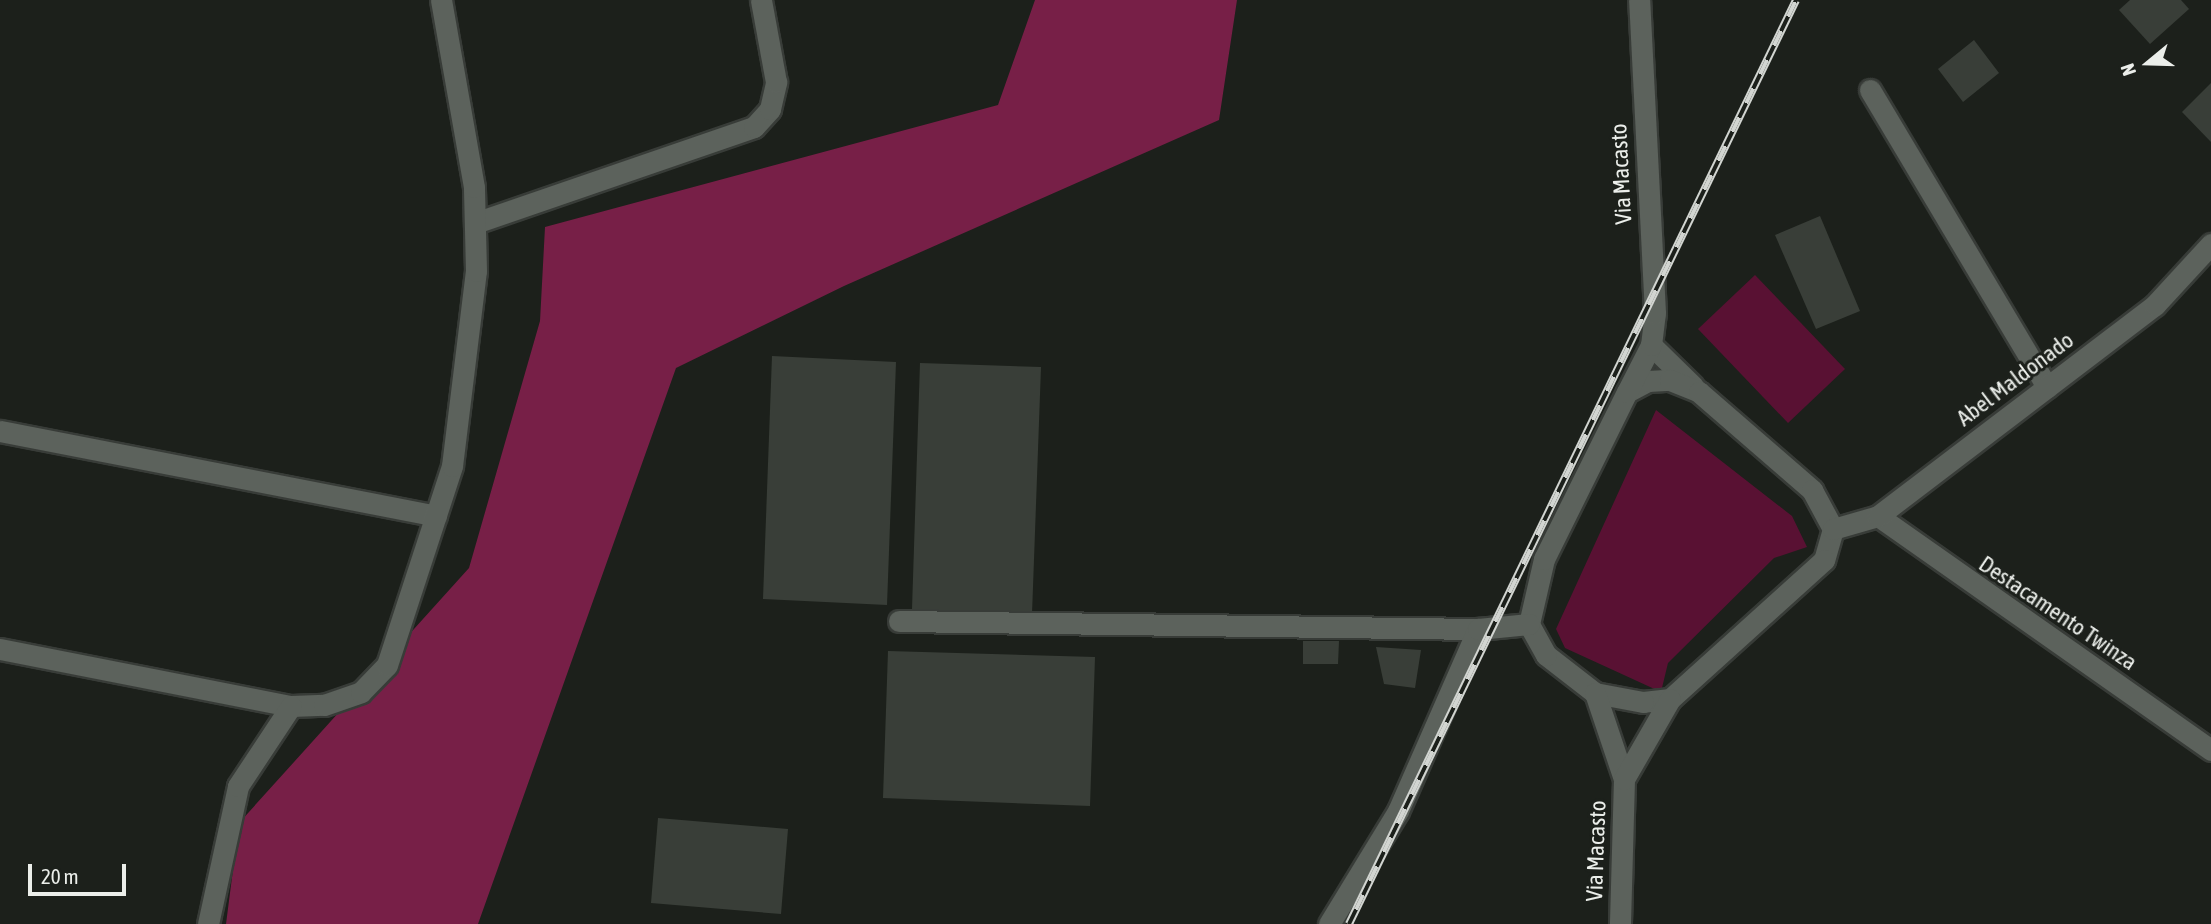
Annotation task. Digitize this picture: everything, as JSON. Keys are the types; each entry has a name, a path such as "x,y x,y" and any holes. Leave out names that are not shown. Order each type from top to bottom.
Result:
{"street":[{"path":"0,649 291,706 324,705 361,692 387,665 452,466 476,271 475,223 441,0"},
{"path":"475,223 754,127 770,109 776,82 761,0"},
{"name":"Via Macasto","path":"1529,624 1544,559 1651,345 1655,313 1639,0"},
{"path":"1870,90 2047,387"},
{"name":"Abel Maldonado","path":"1833,529 1878,516 2155,305 2211,244"},
{"path":"1651,345 1699,392 1812,490 1833,529"},
{"path":"1627,392 1648,381 1670,380 1699,392"},
{"path":"0,430 436,516"},
{"name":"Destacamento Twinza","path":"1878,516 2211,750"},
{"name":"Via Macasto","path":"1624,779 1670,698 1824,560 1833,529"},
{"path":"899,621 1478,629 1529,624 1546,655 1595,693 1643,702 1670,698"},
{"path":"1329,924 1398,811 1478,629"},
{"name":"Via Macasto","path":"1595,693 1624,779 1620,924"},
{"path":"208,924 238,786 291,706"}],"shaded area":[{"path":"1035,0 1237,0 1219,120 844,286 676,368 478,924 226,924 239,823 469,568 540,321 545,227 998,105"},
{"path":"1755,275 1845,369 1788,423 1698,329"},
{"path":"1656,410 1792,516 1807,547 1774,558 1668,663 1661,692 1565,648 1556,629"}],"building":[{"path":"2130,0 2181,0 2189,9 2150,44 2119,10"},
{"path":"1974,40 1999,73 1963,102 1938,69"},
{"path":"2211,83 2211,142 2182,112"},
{"path":"1820,216 1860,311 1816,329 1775,235"},
{"path":"772,356 896,362 887,605 763,599"},
{"path":"920,363 1041,367 1032,614 912,609"},
{"path":"1303,641 1339,641 1338,664 1303,664"},
{"path":"1376,647 1421,650 1415,688 1384,684"},
{"path":"888,651 1095,657 1090,806 883,798"},
{"path":"658,818 788,829 781,914 651,903"}],"railway":[{"path":"1349,924 1796,0"}]}
